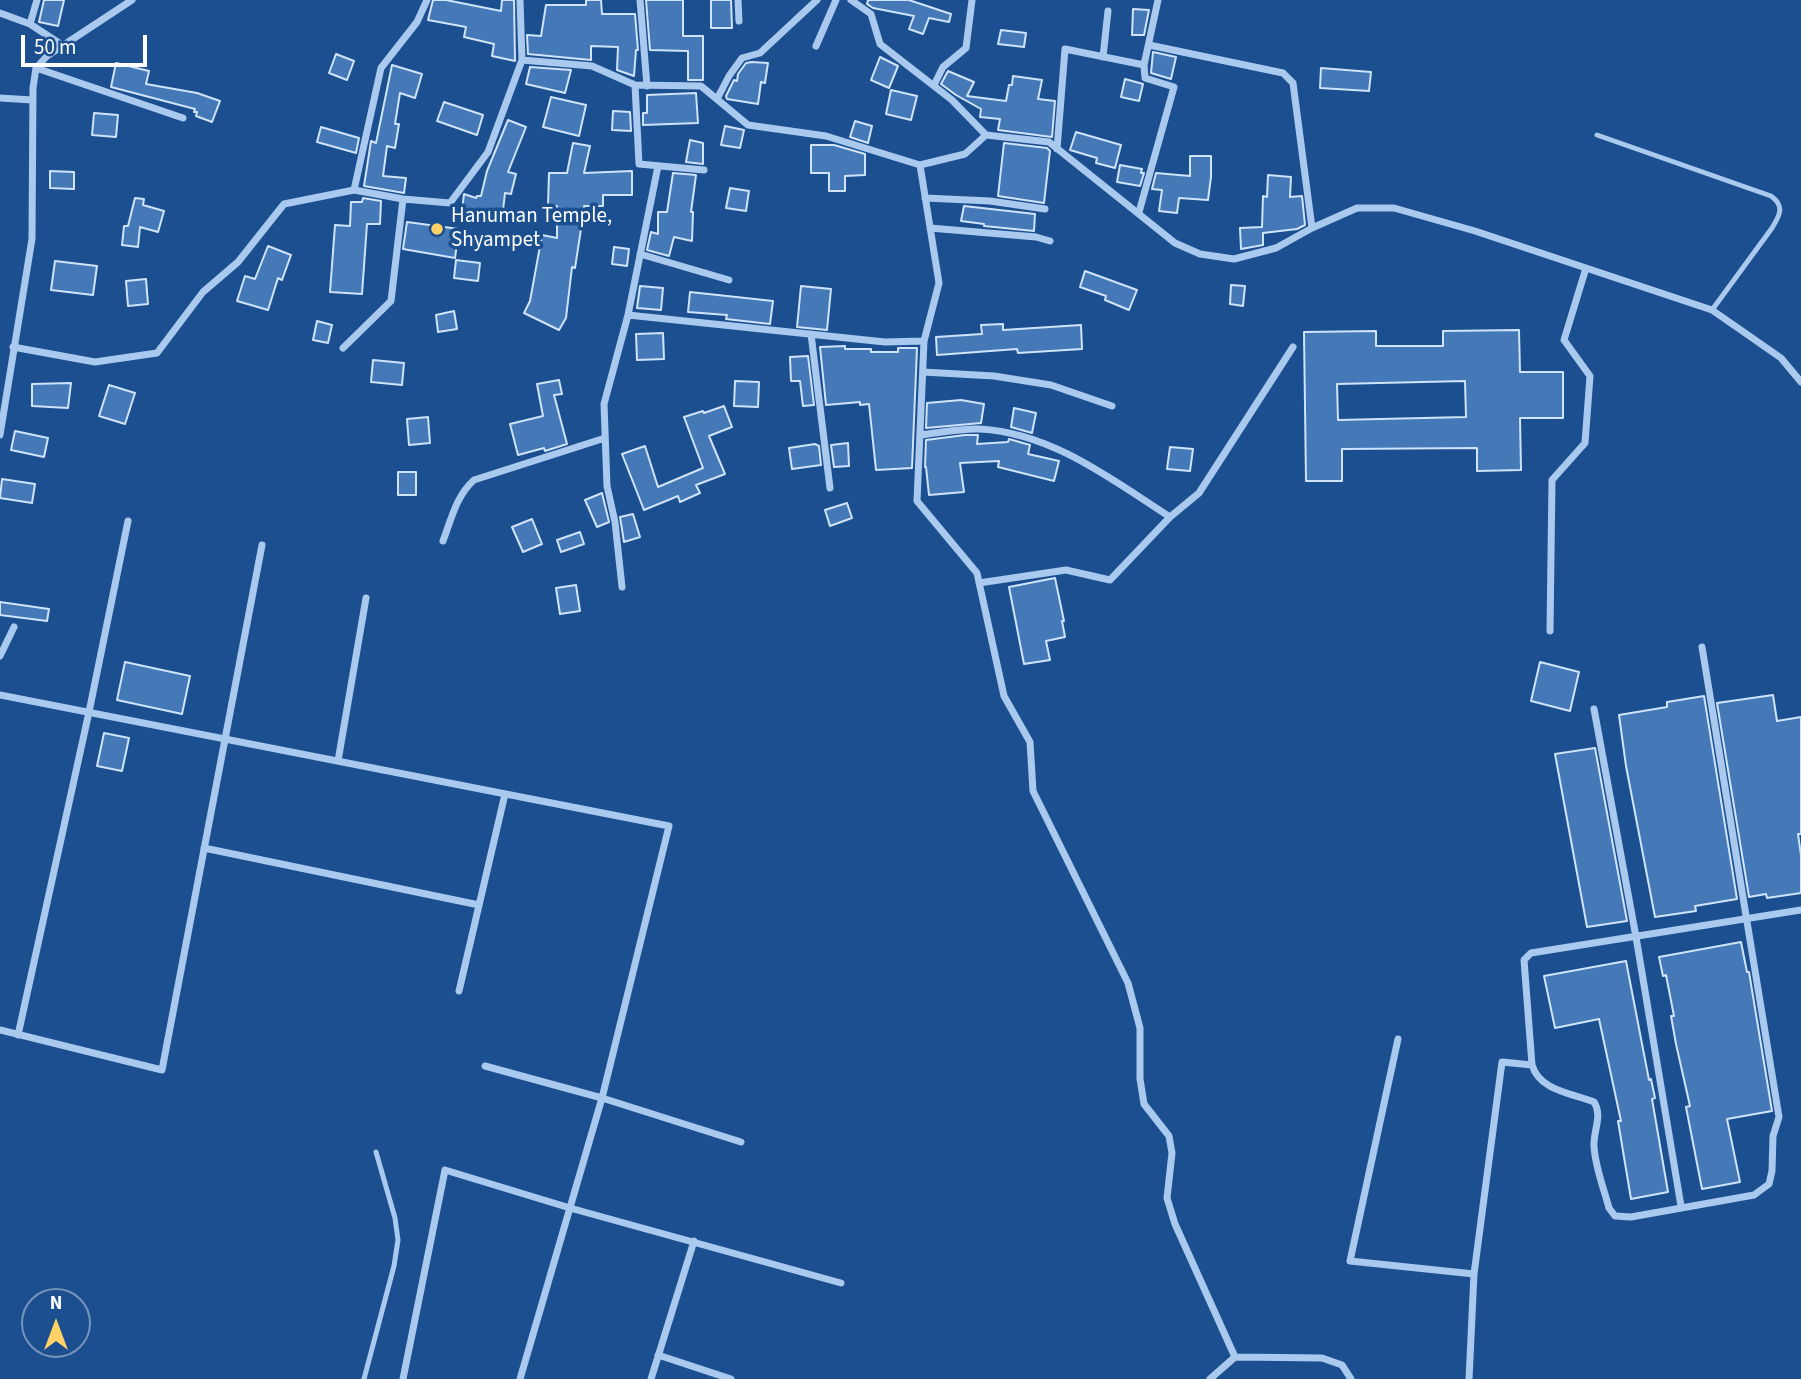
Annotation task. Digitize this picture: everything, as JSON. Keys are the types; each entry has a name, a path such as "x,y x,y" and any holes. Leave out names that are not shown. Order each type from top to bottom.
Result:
{"street":[{"path":"30,24 37,0"},
{"path":"0,435 32,239 32,100 36,68 62,45 131,0"},
{"path":"354,190 381,68 417,22 427,0"},
{"path":"13,347 95,362 157,353 203,292 238,262 284,204 354,190 403,199 450,203 488,152 522,60 520,0"},
{"path":"640,0 647,86"},
{"path":"738,0 738,21"},
{"path":"717,99 742,58 760,52 817,0"},
{"path":"817,46 836,0"},
{"path":"851,0 871,14 880,44 952,100 986,135 1049,142 1175,243 1200,254 1234,259 1276,248 1357,208 1394,208 1475,230 1712,310 1781,358 1801,382"},
{"path":"934,85 943,67 966,48 972,0"},
{"path":"1139,212 1174,87 1145,78 1144,65 1158,0"},
{"path":"1103,57 1108,10"},
{"path":"0,13 30,24 62,45"},
{"path":"1149,45 1283,73 1293,83 1312,228"},
{"path":"1057,149 1065,49 1144,65"},
{"path":"522,60 592,66 635,85 701,86 748,125 826,136 920,165 965,154 986,135"},
{"path":"36,68 183,118"},
{"path":"635,85 639,164 704,170"},
{"path":"0,97 32,100"},
{"path":"920,165 939,283 924,341 917,501 977,573 1004,696 1030,742 1033,791 1128,983 1140,1028 1140,1079 1144,1104 1168,1136 1172,1153 1167,1198 1175,1224 1235,1357"},
{"path":"622,587 615,522 607,486 604,404 628,315 658,166"},
{"path":"925,198 990,201 1045,209"},
{"path":"343,348 391,300 403,199"},
{"path":"930,228 1036,237 1050,241"},
{"path":"640,254 729,279"},
{"path":"1550,631 1552,480 1585,443 1590,376 1564,340 1586,268"},
{"path":"628,315 885,342 924,341"},
{"path":"811,334 830,488"},
{"path":"979,583 1066,570 1110,580 1170,517 1199,493 1293,347"},
{"path":"923,372 994,376 1051,385 1112,405"},
{"path":"920,435 979,429 1037,439 1091,466 1170,517"},
{"path":"443,541 459,498 474,480 605,438"},
{"path":"18,1035 128,521"},
{"path":"0,1030 162,1070 262,545"},
{"path":"338,761 366,598"},
{"path":"0,656 14,627"},
{"path":"1702,647 1747,919 1779,1116 1773,1136 1771,1178 1763,1191 1754,1195 1631,1217 1612,1214 1594,1151 1597,1106 1594,1102 1549,1087 1535,1076 1524,960 1527,955 1747,919 1801,910"},
{"path":"0,695 669,826 602,1098 520,1379"},
{"path":"1594,709 1681,1206"},
{"path":"459,991 505,794"},
{"path":"204,848 480,905"},
{"path":"1398,1039 1350,1261 1474,1274"},
{"path":"1469,1379 1474,1274 1502,1062 1532,1065"},
{"path":"485,1066 602,1098 741,1142"},
{"path":"403,1379 445,1170 570,1208 841,1283"},
{"path":"651,1379 694,1241"},
{"path":"658,1355 731,1379"},
{"path":"1210,1379 1235,1357 1322,1358 1342,1365 1350,1379"}],"lane":[{"path":"1597,135 1771,196 1778,201 1780,215 1712,310"},
{"path":"364,1379 394,1266 398,1240 395,1218 376,1152"}],"building":[{"path":"44,0 64,0 58,26 39,22"},
{"path":"433,0 501,11 502,0 514,0 515,61 492,56 494,44 464,37 466,27 428,20"},
{"path":"586,0 601,0 602,14 635,14 638,50 634,76 617,70 618,47 591,46 591,60 528,54 527,35 541,36 546,5 586,5"},
{"path":"646,0 683,0 683,36 703,36 703,80 688,80 688,51 650,50"},
{"path":"711,0 731,0 732,28 711,28"},
{"path":"868,0 909,0 951,14 949,22 929,18 923,34 909,29 914,16 873,8 867,4"},
{"path":"1133,9 1149,10 1144,35 1132,35"},
{"path":"1001,30 1026,33 1024,47 998,44"},
{"path":"1153,52 1176,57 1171,79 1151,73"},
{"path":"336,54 354,61 347,80 329,73"},
{"path":"880,57 898,66 889,88 871,80"},
{"path":"116,63 149,71 146,84 197,93 220,101 212,122 196,116 195,109 111,87"},
{"path":"746,63 768,63 765,83 761,82 758,104 727,99 726,96 734,80 737,81 738,74"},
{"path":"392,65 422,74 415,98 400,93 395,124 399,124 395,148 387,146 383,176 406,178 404,193 364,186 371,141 376,143"},
{"path":"530,67 571,70 565,93 526,84"},
{"path":"1321,68 1371,72 1369,91 1320,88"},
{"path":"948,71 974,82 967,96 1006,101 1013,76 1042,80 1038,99 1055,101 1052,137 998,130 1000,119 980,117 981,109 941,84"},
{"path":"1125,79 1143,84 1139,101 1121,97"},
{"path":"891,90 917,96 911,120 886,114"},
{"path":"696,93 698,123 643,125 643,113 647,113 647,95"},
{"path":"551,97 586,105 579,136 543,127"},
{"path":"444,102 483,115 477,135 437,121"},
{"path":"613,111 630,112 631,131 612,130"},
{"path":"94,113 118,115 116,137 92,135"},
{"path":"508,120 526,127 508,172 516,174 511,194 505,193 502,219 482,216 481,220 461,218 464,194 476,198 481,196 487,171"},
{"path":"855,121 872,126 868,143 850,137"},
{"path":"725,126 744,130 740,148 721,145"},
{"path":"321,127 359,138 356,153 317,142"},
{"path":"1076,132 1121,145 1115,168 1096,163 1097,158 1070,150"},
{"path":"690,140 703,143 703,164 686,162"},
{"path":"573,143 590,146 584,173 632,171 632,195 603,195 603,206 584,206 584,229 581,229 575,268 572,267 566,318 559,330 524,313 530,301 542,235 557,238 557,206 548,205 549,173 567,173"},
{"path":"1004,143 1047,148 1050,151 1044,203 998,196"},
{"path":"811,145 834,145 865,154 865,175 845,176 845,191 829,191 829,173 811,173"},
{"path":"1190,156 1211,156 1208,200 1179,198 1177,213 1159,211 1162,190 1152,189 1156,173 1190,176"},
{"path":"1120,165 1142,169 1141,173 1144,173 1140,186 1117,182"},
{"path":"50,171 74,172 74,189 50,188"},
{"path":"673,173 696,175 691,212 692,241 674,237 669,256 647,250 651,232 658,234 658,212 667,212"},
{"path":"1268,175 1291,177 1290,197 1302,196 1305,225 1297,229 1263,233 1263,245 1241,249 1240,228 1262,227 1263,196 1267,197"},
{"path":"730,188 749,191 746,211 726,208"},
{"path":"135,198 144,199 143,205 164,211 158,232 140,227 138,247 122,245 124,226 128,226"},
{"path":"363,198 381,201 380,224 367,224 362,294 330,292 335,225 350,226 351,202 362,202"},
{"path":"964,206 1035,214 1034,231 961,221"},
{"path":"407,222 459,229 455,258 403,249"},
{"path":"268,246 291,255 282,280 278,278 268,310 237,301 245,276 255,279"},
{"path":"614,247 629,249 627,266 612,264"},
{"path":"456,260 480,263 478,281 454,278"},
{"path":"55,261 97,266 93,295 51,290"},
{"path":"1085,271 1137,290 1129,310 1105,300 1106,296 1080,287"},
{"path":"146,279 148,304 128,306 126,281"},
{"path":"1231,285 1245,286 1243,306 1230,304"},
{"path":"640,286 663,288 661,310 637,308"},
{"path":"801,286 831,289 827,330 797,327"},
{"path":"690,292 773,301 770,324 726,319 727,315 688,312"},
{"path":"454,311 457,329 438,332 436,315"},
{"path":"317,321 332,325 328,343 313,340"},
{"path":"1003,324 1003,330 1081,325 1082,349 1018,353 1017,349 937,355 936,337 982,334 981,325"},
{"path":"1519,330 1520,372 1563,372 1563,418 1520,418 1521,470 1477,471 1477,448 1342,449 1342,481 1306,481 1304,332 1376,331 1376,346 1443,346 1443,331","holes":["1465,381 1466,417 1338,420 1337,384"]},
{"path":"663,333 664,359 637,360 636,334"},
{"path":"845,346 845,349 871,349 871,352 898,352 898,348 917,348 912,468 876,470 869,404 860,405 860,402 826,405 820,347"},
{"path":"808,356 814,405 803,406 800,381 791,381 790,357"},
{"path":"373,360 404,363 402,385 371,382"},
{"path":"559,380 562,394 554,395 567,444 518,455 510,424 543,416 537,384"},
{"path":"735,381 759,382 758,407 734,406"},
{"path":"71,383 68,408 32,406 32,384"},
{"path":"109,385 135,393 125,424 99,416"},
{"path":"961,400 984,404 981,423 926,428 927,403"},
{"path":"724,406 732,427 709,436 725,474 696,485 700,493 680,502 678,496 644,510 622,454 645,446 658,487 703,468 684,417"},
{"path":"1014,408 1036,413 1032,433 1011,427"},
{"path":"428,417 430,443 409,445 407,419"},
{"path":"15,431 48,438 44,457 11,450"},
{"path":"978,435 977,444 1008,442 1009,439 1030,445 1028,454 1059,461 1054,481 998,467 999,461 960,463 964,492 929,495 925,467 926,440"},
{"path":"848,443 849,466 834,467 831,445"},
{"path":"815,444 819,446 821,465 792,469 789,448"},
{"path":"1170,447 1193,449 1190,471 1167,469"},
{"path":"398,472 416,472 416,495 398,495"},
{"path":"2,479 35,484 32,503 0,498"},
{"path":"602,493 609,522 597,527 585,500"},
{"path":"847,503 852,518 830,526 825,510"},
{"path":"633,514 640,537 624,542 620,517"},
{"path":"532,519 542,544 523,552 512,527"},
{"path":"580,532 584,544 561,552 557,540"},
{"path":"1055,578 1065,637 1046,641 1050,660 1024,664 1009,587"},
{"path":"576,585 580,611 560,614 556,588"},
{"path":"0,602 49,609 47,621 0,615"},
{"path":"125,662 190,676 182,714 117,700"},
{"path":"1540,662 1579,672 1570,711 1531,701"},
{"path":"1773,695 1777,721 1801,717 1801,834 1798,834 1801,893 1767,898 1766,894 1749,897 1717,703"},
{"path":"1704,696 1737,899 1695,906 1696,911 1655,917 1619,715 1667,707 1667,702"},
{"path":"104,733 129,738 122,771 97,766"},
{"path":"1595,748 1627,921 1587,927 1555,754"},
{"path":"1741,942 1749,972 1772,1111 1727,1119 1740,1182 1702,1189 1686,1107 1690,1106 1671,1016 1674,1016 1666,975 1663,976 1659,957"},
{"path":"1626,961 1649,1080 1651,1079 1655,1098 1652,1099 1668,1192 1631,1199 1618,1121 1621,1121 1599,1019 1555,1028 1544,976"}],"place":[{"name":"Hanuman Temple, Shyampet","path":"437,229"}]}
